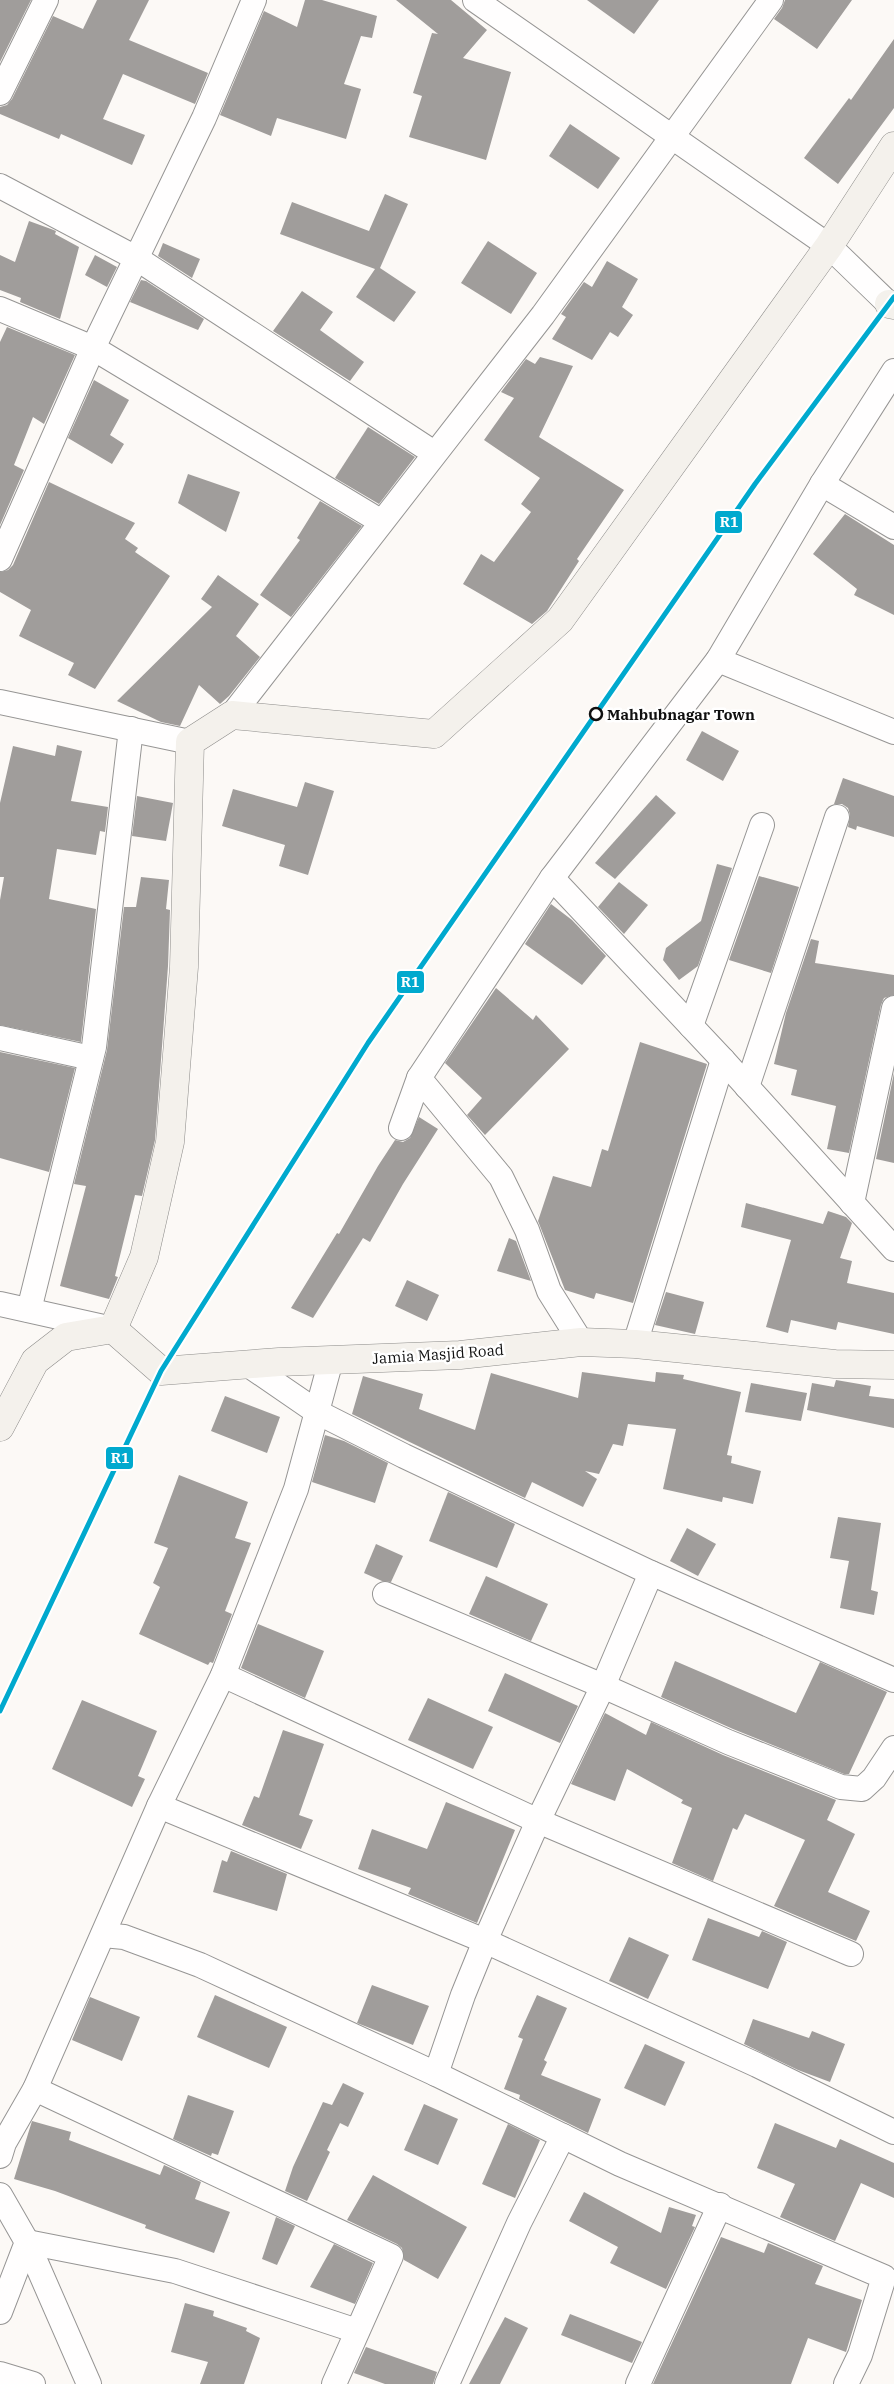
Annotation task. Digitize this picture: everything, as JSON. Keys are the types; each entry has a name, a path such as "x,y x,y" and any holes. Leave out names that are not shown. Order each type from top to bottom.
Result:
{"street":[{"path":"0,94 46,0"},
{"path":"0,559 93,348 204,118 254,0"},
{"path":"475,0 829,246 892,305"},
{"path":"0,702 190,742 232,714 380,521 543,315 772,0"},
{"path":"232,714 434,734 560,620 829,246 894,146"},
{"path":"0,186 136,258 434,453"},
{"path":"0,309 93,348 380,521"},
{"path":"401,1128 419,1078 552,878 718,660 822,484 894,371"},
{"path":"822,484 894,527"},
{"path":"718,660 894,732"},
{"path":"29,1310 91,1058 131,729"},
{"path":"0,1427 35,1361 66,1337 113,1329 144,1257 170,1142 184,967 190,742"},
{"path":"747,1087 837,817"},
{"path":"691,1026 762,825"},
{"path":"552,878 723,1060 894,1249"},
{"path":"852,1203 894,1008"},
{"path":"0,1038 91,1058"},
{"path":"635,1344 723,1060"},
{"path":"419,1078 502,1177 527,1230 549,1291 581,1342"},
{"name":"Jamia Masjid Road","path":"0,1304 113,1329 161,1371 247,1364 460,1354 581,1342 635,1344 834,1364 894,1365"},
{"path":"0,2156 4,2143 35,2089 159,1806 223,1675 296,1489 330,1360"},
{"path":"247,1364 317,1412 413,1460 651,1573 894,1680"},
{"path":"436,2074 463,1995 485,1941 538,1821 603,1686 651,1573"},
{"path":"386,1594 603,1686 728,1742 841,1787 862,1789 874,1778 894,1748"},
{"path":"223,1675 538,1821 851,1954"},
{"path":"159,1806 485,1941 757,2066 894,2132"},
{"path":"103,1935 124,1937 192,1962 436,2074 620,2164 720,2205 889,2280 860,2355 846,2384"},
{"path":"35,2089 391,2256 334,2384"},
{"path":"447,2384 519,2223 563,2136"},
{"path":"0,2195 27,2242 90,2384"},
{"path":"638,2384 720,2205"},
{"path":"27,2242 175,2271 357,2332"},
{"path":"0,2312 27,2242"},
{"path":"0,2374 33,2384"}],"building":[{"path":"0,0 31,0 0,62"},
{"path":"97,0 149,0 129,40 208,73 195,104 123,74 103,119 145,135 132,165 61,134 59,139 0,114 0,107 7,105 12,99 53,16 83,29"},
{"path":"305,0 322,0 377,16 372,38 361,36 344,84 361,89 346,139 277,118 271,136 220,115 264,11 297,27"},
{"path":"396,0 451,0 487,30 463,58 511,72 486,160 409,137 422,96 413,93 432,33 438,34"},
{"path":"587,0 659,0 634,34"},
{"path":"785,0 852,0 817,49 774,19"},
{"path":"894,39 894,108 838,184 804,158 849,98 851,100"},
{"path":"570,124 620,158 598,189 549,156"},
{"path":"385,194 408,204 380,268 416,292 394,322 356,297 375,269 280,234 292,202 369,231"},
{"path":"29,221 56,231 55,234 79,247 60,319 20,302 21,298 0,290 0,255 15,262"},
{"path":"488,241 537,273 511,314 461,283"},
{"path":"163,243 200,259 192,278 158,256"},
{"path":"95,255 117,267 107,287 85,275"},
{"path":"607,261 638,279 622,307 633,315 618,337 610,332 592,360 552,339 566,317 561,314 584,282 592,287"},
{"path":"141,280 146,281 204,319 198,330 130,302"},
{"path":"302,291 333,312 320,330 364,362 350,381 273,331"},
{"path":"7,327 75,355 44,424 33,417 14,465 24,470 0,525 0,342"},
{"path":"540,357 573,366 539,437 624,490 577,559 579,561 547,611 532,624 463,584 481,554 494,562 531,512 521,504 540,478 484,440 514,398 501,392 526,359 535,364"},
{"path":"94,380 129,400 110,435 124,444 112,464 68,438"},
{"path":"368,427 415,457 379,504 335,478"},
{"path":"188,474 240,492 226,532 178,503"},
{"path":"49,482 135,523 125,539 138,548 135,552 170,576 95,689 68,675 74,663 19,636 31,610 0,592 0,572 8,570 13,565"},
{"path":"320,501 362,526 291,617 260,595 300,540 297,538"},
{"path":"845,514 894,545 894,615 854,595 857,589 813,554"},
{"path":"218,575 259,604 236,636 260,657 229,696 220,704 199,685 180,726 161,722 117,701 212,607 201,599"},
{"path":"702,731 739,751 723,781 686,760"},
{"path":"57,745 82,751 71,801 108,807 105,832 100,831 96,855 57,849 49,899 96,909 81,1042 0,1025 0,900 4,877 0,877 0,803 13,746 55,756"},
{"path":"843,778 894,796 894,837 857,826 856,830 848,827 850,815 848,808 842,804 834,804"},
{"path":"305,782 334,791 308,875 279,866 285,845 222,826 233,789 297,807"},
{"path":"656,795 676,813 615,879 595,863"},
{"path":"137,796 173,803 166,841 132,836"},
{"path":"717,864 732,868 698,966 679,980 663,960 666,948 701,921"},
{"path":"759,876 799,887 771,973 729,960"},
{"path":"141,877 169,880 166,909 170,910 168,966 155,1140 142,1196 135,1195 115,1276 118,1277 109,1299 60,1286 86,1186 74,1184 107,1050 124,907 136,907"},
{"path":"619,882 648,905 624,934 598,907"},
{"path":"551,904 572,920 606,956 582,985 525,944"},
{"path":"811,939 819,941 815,963 894,975 894,995 884,998 881,1005 849,1153 827,1149 836,1106 791,1095 797,1070 774,1064 786,1013"},
{"path":"496,988 533,1020 536,1015 569,1049 485,1135 467,1115 482,1098 445,1063"},
{"path":"640,1042 707,1064 633,1303 596,1293 594,1299 565,1290 538,1221 553,1176 591,1187 602,1149 608,1151"},
{"path":"0,1052 75,1068 49,1172 0,1158"},
{"path":"894,1073 894,1163 876,1159"},
{"path":"419,1117 438,1129 403,1184 370,1242 363,1238 313,1318 291,1308 337,1233 339,1234 395,1140 403,1142 410,1138"},
{"path":"746,1203 823,1224 828,1211 846,1217 852,1223 840,1258 852,1261 847,1283 894,1293 894,1334 838,1322 836,1330 791,1320 788,1333 766,1327 791,1240 741,1227"},
{"path":"509,1238 516,1241 531,1281 497,1271"},
{"path":"407,1280 439,1295 427,1321 395,1306"},
{"path":"666,1292 704,1302 695,1334 655,1325"},
{"path":"582,1372 655,1382 656,1372 684,1375 683,1379 741,1392 727,1455 732,1456 731,1463 761,1471 753,1504 723,1497 722,1502 663,1489 676,1429 628,1424 623,1446 613,1444 599,1474 585,1471 597,1479 583,1507 532,1482 525,1498 352,1414 363,1376 423,1394 419,1409 475,1430 491,1373 578,1398"},
{"path":"836,1380 871,1386 869,1396 894,1399 894,1428 807,1410 812,1383 834,1387"},
{"path":"751,1383 807,1393 801,1421 745,1412"},
{"path":"225,1396 280,1417 267,1453 211,1431"},
{"path":"325,1435 344,1441 388,1463 375,1503 312,1482"},
{"path":"179,1475 248,1502 235,1538 251,1543 225,1611 232,1614 213,1663 210,1662 208,1665 139,1634 160,1587 153,1583 168,1548 154,1543"},
{"path":"448,1492 515,1524 497,1568 429,1541"},
{"path":"838,1517 881,1523 871,1590 878,1592 874,1615 840,1608 849,1561 830,1558"},
{"path":"687,1528 716,1544 698,1576 670,1561"},
{"path":"376,1544 403,1556 391,1582 382,1581 364,1573"},
{"path":"486,1576 548,1604 531,1641 469,1614"},
{"path":"258,1624 324,1651 305,1698 241,1668"},
{"path":"675,1661 796,1713 820,1662 887,1692 849,1774 844,1774 733,1729 661,1697"},
{"path":"505,1673 578,1706 560,1743 488,1711"},
{"path":"428,1698 493,1727 473,1769 408,1740"},
{"path":"82,1700 157,1731 138,1776 145,1779 132,1807 52,1769"},
{"path":"605,1713 646,1735 651,1722 723,1755 836,1800 827,1820 855,1834 828,1892 870,1911 856,1941 774,1906 805,1840 745,1814 737,1830 733,1828 713,1881 672,1863 692,1808 681,1803 683,1800 627,1769 615,1801 571,1784"},
{"path":"283,1730 324,1744 299,1815 313,1820 301,1849 242,1825 254,1796 259,1798"},
{"path":"446,1802 515,1830 477,1923 408,1894 411,1888 358,1869 372,1829 427,1849"},
{"path":"231,1851 287,1874 277,1911 213,1892 222,1860 227,1862"},
{"path":"708,1918 759,1937 762,1931 787,1942 768,1989 692,1960"},
{"path":"629,1937 669,1955 648,1999 609,1981"},
{"path":"372,1985 429,2006 413,2045 357,2023"},
{"path":"215,1995 287,2027 269,2068 197,2037"},
{"path":"537,1995 567,2008 544,2060 547,2062 541,2075 601,2099 588,2133 519,2099 520,2095 504,2089 523,2039 518,2037"},
{"path":"90,1997 140,2017 122,2061 72,2040"},
{"path":"753,2019 809,2038 812,2031 845,2044 830,2082 798,2070 744,2044"},
{"path":"645,2044 685,2062 665,2106 624,2088"},
{"path":"343,2083 364,2093 348,2127 340,2123 327,2150 330,2152 307,2201 285,2191 293,2167 323,2102 332,2105"},
{"path":"188,2095 234,2111 218,2155 212,2153 211,2156 173,2139"},
{"path":"424,2104 458,2119 438,2165 404,2150"},
{"path":"32,2121 71,2132 69,2140 160,2175 164,2165 201,2182 195,2199 230,2212 214,2253 145,2228 146,2225 55,2191 14,2179"},
{"path":"775,2123 836,2148 840,2139 894,2163 894,2198 861,2183 835,2241 780,2217 795,2184 757,2168"},
{"path":"508,2124 540,2140 515,2198 482,2184"},
{"path":"373,2175 467,2227 438,2279 404,2260 402,2248 397,2244 347,2220"},
{"path":"584,2192 661,2233 669,2207 696,2215 692,2226 695,2227 666,2289 610,2263 618,2247 569,2221"},
{"path":"276,2217 295,2226 277,2265 262,2259"},
{"path":"721,2237 764,2253 768,2243 823,2266 815,2284 862,2300 846,2352 808,2338 791,2384 653,2384"},
{"path":"334,2244 373,2263 355,2304 310,2287"},
{"path":"185,2303 214,2311 213,2316 247,2328 246,2331 260,2338 244,2384 200,2384 208,2362 171,2352"},
{"path":"570,2314 642,2342 632,2363 561,2335"},
{"path":"505,2317 528,2328 500,2384 469,2384"},
{"path":"366,2347 437,2372 433,2384 385,2384 354,2373"}],"transit line":[{"name":"R1","path":"0,1711 161,1371 368,1043 755,484 894,297"}],"place":[{"name":"Mahbubnagar Town","path":"596,714"}]}
